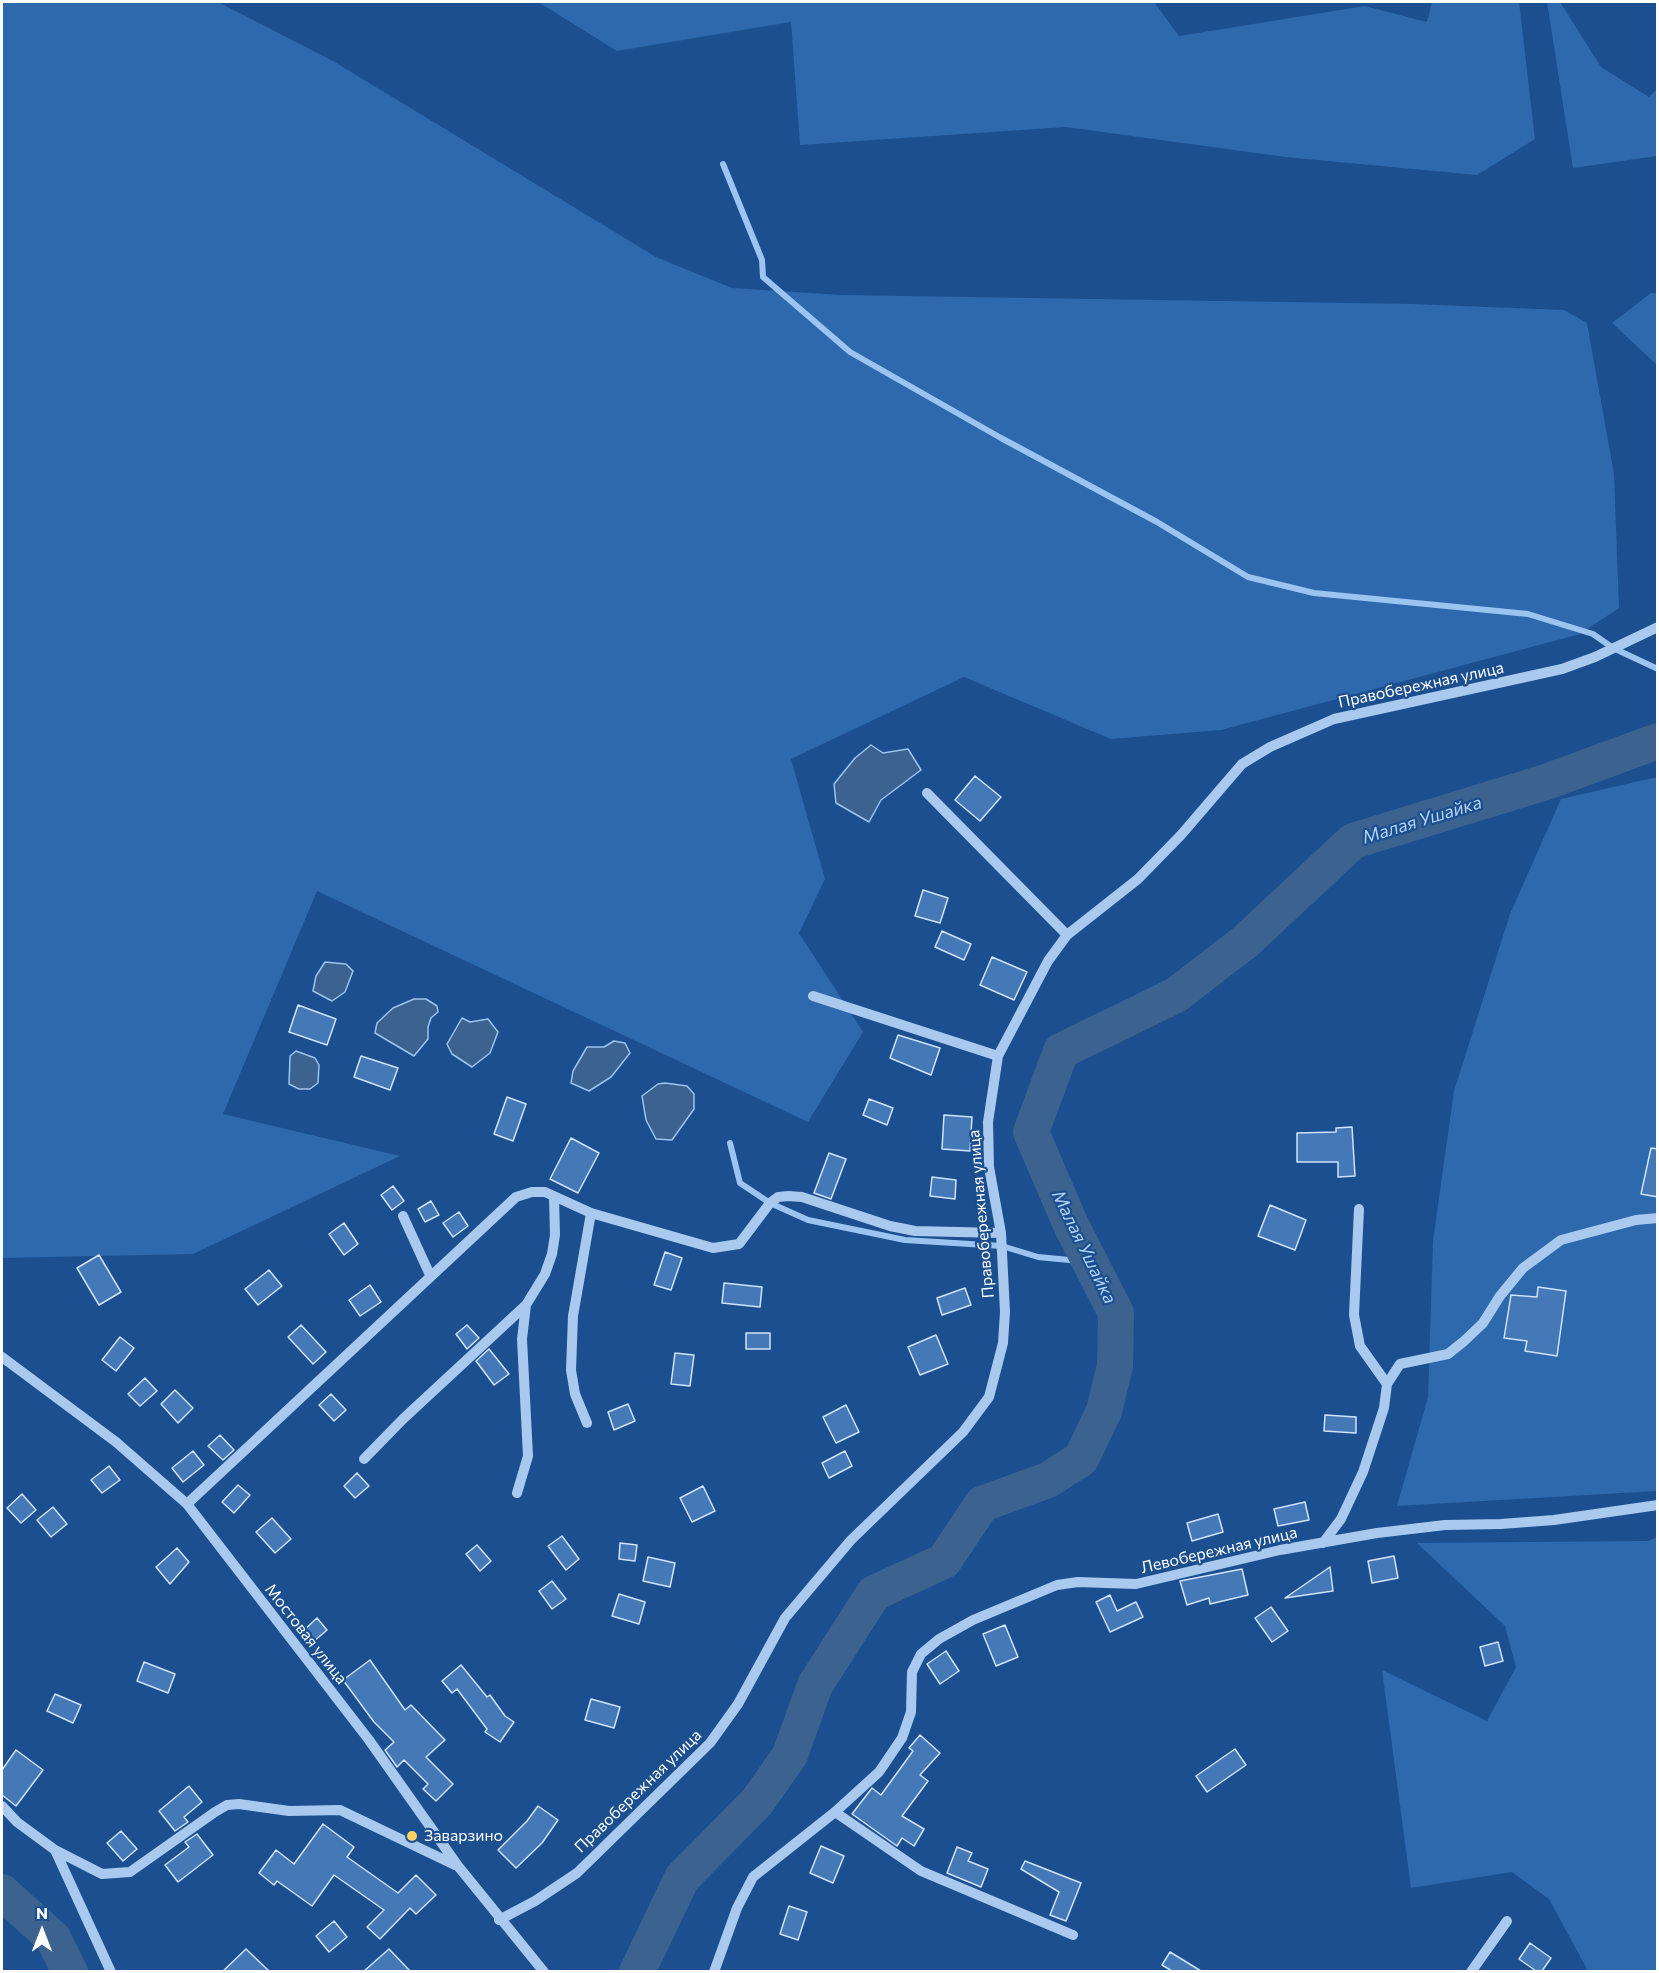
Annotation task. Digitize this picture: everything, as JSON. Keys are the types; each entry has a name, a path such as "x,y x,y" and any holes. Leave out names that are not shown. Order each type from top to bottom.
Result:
{"street":[{"name":"Правобережная улица","path":"499,1920 536,1901 577,1873 710,1743 738,1704 760,1661 792,1610 851,1540 963,1432 989,1396 1003,1343 1005,1312 1001,1233 989,1167 988,1134 998,1056 1048,961 1066,935 1138,879 1181,835 1242,764 1270,747 1334,719 1562,669 1595,657 1658,627"},
{"path":"927,793 1066,935"},
{"path":"813,996 998,1056"},
{"path":"187,1504 516,1197 545,1192 591,1213 712,1248 739,1244 770,1203 778,1197 788,1196 802,1197 890,1226 915,1231 1001,1233"},
{"path":"364,1459 403,1419 526,1305 545,1274 552,1254 555,1235 554,1198"},
{"path":"1359,1209 1354,1315 1360,1346 1387,1384"},
{"path":"587,1423 575,1394 571,1371 573,1316 591,1213"},
{"path":"403,1216 430,1275"},
{"path":"1323,1543 1341,1519 1363,1472 1384,1408 1387,1384 1400,1364 1448,1354 1483,1323 1500,1296 1523,1268 1561,1240 1636,1221 1658,1218"},
{"path":"517,1493 528,1456 522,1339 526,1305"},
{"name":"Мостовая улица","path":"2,1357 116,1442 187,1504 369,1740 499,1920 544,1971"},
{"name":"Левобережная улица","path":"714,1971 737,1908 753,1877 835,1812 879,1772 902,1738 911,1712 912,1672 921,1654 956,1630 1001,1608 1057,1586 1078,1582 1136,1584 1203,1566 1323,1543 1445,1525 1544,1521 1658,1504"},
{"path":"2,1806 16,1822 55,1850 102,1874 130,1872 215,1812 227,1805 239,1804 289,1811 340,1810 458,1866"},
{"path":"835,1812 921,1871 1073,1935"},
{"path":"55,1850 111,1971"},
{"path":"1471,1971 1507,1921"}],"shaded area":[{"path":"2,2 218,2 333,61 656,257 732,288 841,295 1412,304 1564,310 1587,323 1614,474 1619,608 1580,634 1221,730 1111,739 964,677 791,759 825,879 799,933 863,1032 808,1122 317,891 223,1114 400,1156 193,1254 2,1258"},
{"path":"538,2 1154,2 1179,36 1365,6 1427,22 1432,2 1519,2 1535,139 1477,175 1285,157 1066,127 800,145 791,22 617,51"},
{"path":"1547,2 1560,2 1601,67 1649,97 1657,89 1657,156 1573,168"},
{"path":"1651,293 1657,293 1657,365 1612,323"},
{"path":"871,745 883,753 908,749 921,770 881,800 869,822 836,803 834,784 855,758"},
{"path":"1657,777 1657,1491 1397,1506 1428,1397 1433,1241 1454,1091 1510,914 1561,799"},
{"path":"325,962 346,964 353,971 345,992 332,1001 313,991 316,976"},
{"path":"414,999 426,999 437,1006 438,1012 431,1018 428,1039 414,1056 375,1033 377,1023 393,1008"},
{"path":"462,1018 470,1022 488,1019 498,1032 490,1053 472,1067 452,1054 447,1044"},
{"path":"614,1041 625,1043 630,1053 611,1077 589,1091 571,1083 573,1071 587,1047 604,1047"},
{"path":"296,1051 315,1058 319,1065 318,1083 310,1089 299,1089 289,1084 290,1056"},
{"path":"658,1084 687,1086 694,1094 694,1109 672,1140 656,1139 646,1120 642,1096"},
{"path":"1657,1537 1657,1971 1588,1971 1549,1899 1512,1872 1411,1888 1382,1670 1487,1721 1516,1667 1505,1626 1417,1543 1648,1541"}],"building":[{"path":"975,776 1001,797 980,821 955,800"},
{"path":"923,890 948,898 940,923 915,916"},
{"path":"942,931 971,944 964,960 935,947"},
{"path":"992,957 1027,972 1014,1000 980,985"},
{"path":"298,1005 336,1019 327,1045 289,1032"},
{"path":"898,1035 940,1048 931,1075 890,1058"},
{"path":"361,1056 398,1068 390,1090 354,1077"},
{"path":"507,1097 526,1104 513,1141 494,1134"},
{"path":"869,1099 893,1108 887,1125 863,1115"},
{"path":"944,1115 972,1117 970,1151 942,1149"},
{"path":"1352,1127 1355,1176 1338,1177 1338,1162 1297,1162 1297,1133 1336,1132 1336,1128"},
{"path":"571,1138 599,1153 578,1193 550,1179"},
{"path":"1651,1148 1658,1149 1658,1197 1641,1194"},
{"path":"829,1153 846,1159 831,1199 814,1193"},
{"path":"932,1177 956,1180 955,1199 930,1196"},
{"path":"393,1186 404,1201 392,1210 381,1195"},
{"path":"431,1201 439,1215 425,1222 418,1209"},
{"path":"1270,1205 1306,1220 1295,1250 1258,1236"},
{"path":"459,1212 468,1226 453,1237 443,1223"},
{"path":"344,1223 358,1244 344,1255 329,1234"},
{"path":"665,1252 682,1258 671,1290 654,1285"},
{"path":"99,1255 121,1292 99,1305 77,1268"},
{"path":"269,1270 282,1286 258,1305 245,1289"},
{"path":"724,1283 762,1287 760,1307 722,1303"},
{"path":"370,1285 381,1302 360,1316 349,1300"},
{"path":"1538,1287 1566,1291 1557,1356 1525,1351 1527,1341 1504,1338 1511,1295 1537,1297"},
{"path":"965,1288 971,1305 942,1315 937,1298"},
{"path":"301,1325 326,1352 313,1364 288,1337"},
{"path":"467,1325 479,1338 467,1349 456,1334"},
{"path":"746,1333 770,1333 770,1349 746,1349"},
{"path":"936,1335 948,1364 920,1375 908,1347"},
{"path":"120,1337 134,1348 116,1371 102,1360"},
{"path":"489,1349 509,1374 494,1385 476,1361"},
{"path":"675,1353 694,1355 690,1386 671,1384"},
{"path":"145,1378 157,1391 140,1406 128,1394"},
{"path":"175,1390 193,1408 178,1423 161,1404"},
{"path":"331,1394 346,1410 334,1421 319,1405"},
{"path":"628,1404 635,1421 614,1430 608,1412"},
{"path":"846,1405 859,1432 836,1443 823,1417"},
{"path":"1325,1415 1356,1417 1356,1433 1324,1431"},
{"path":"220,1435 234,1450 223,1460 208,1446"},
{"path":"193,1451 204,1465 183,1482 172,1468"},
{"path":"845,1451 852,1466 829,1478 822,1463"},
{"path":"109,1466 120,1480 102,1493 91,1480"},
{"path":"357,1473 369,1486 355,1498 344,1486"},
{"path":"238,1485 250,1495 234,1513 222,1502"},
{"path":"703,1486 715,1511 692,1522 680,1498"},
{"path":"22,1494 36,1510 21,1523 7,1508"},
{"path":"1305,1502 1309,1520 1278,1526 1274,1509"},
{"path":"53,1507 67,1524 51,1537 37,1520"},
{"path":"1218,1514 1223,1532 1192,1541 1187,1523"},
{"path":"272,1518 291,1539 275,1553 256,1532"},
{"path":"562,1536 579,1559 566,1570 548,1546"},
{"path":"620,1543 637,1545 635,1561 619,1559"},
{"path":"477,1545 491,1561 480,1571 466,1554"},
{"path":"177,1548 189,1562 170,1584 156,1567"},
{"path":"1394,1556 1398,1578 1372,1583 1368,1561"},
{"path":"648,1557 675,1563 670,1587 643,1581"},
{"path":"1330,1567 1333,1591 1285,1598"},
{"path":"1242,1569 1248,1595 1210,1604 1209,1598 1187,1605 1180,1581"},
{"path":"552,1581 566,1599 552,1609 539,1591"},
{"path":"619,1594 645,1602 639,1624 612,1616"},
{"path":"1110,1595 1117,1611 1136,1602 1143,1617 1110,1632 1096,1602"},
{"path":"1271,1607 1288,1631 1272,1642 1255,1618"},
{"path":"317,1618 327,1630 313,1642 303,1631"},
{"path":"1005,1625 1018,1657 996,1666 983,1634"},
{"path":"1498,1642 1503,1661 1485,1666 1480,1647"},
{"path":"946,1651 959,1671 940,1684 927,1664"},
{"path":"370,1660 405,1710 411,1705 445,1740 426,1757 453,1784 436,1801 423,1789 428,1784 404,1760 397,1767 385,1750 394,1742 374,1722 343,1680"},
{"path":"144,1662 175,1674 168,1693 137,1681"},
{"path":"461,1665 487,1697 490,1695 505,1716 514,1722 500,1742 485,1732 487,1729 457,1689 452,1693 442,1681"},
{"path":"55,1694 81,1705 73,1723 47,1711"},
{"path":"591,1699 620,1707 614,1728 585,1720"},
{"path":"920,1735 940,1753 920,1775 928,1781 902,1816 924,1829 914,1846 902,1838 897,1846 852,1814 872,1788 881,1795 913,1751 909,1748"},
{"path":"1235,1749 1246,1765 1207,1792 1196,1776"},
{"path":"16,1750 43,1770 16,1806 2,1795 2,1770"},
{"path":"189,1786 202,1802 184,1817 188,1822 175,1831 159,1811"},
{"path":"538,1806 558,1820 542,1843 516,1868 498,1850 527,1821"},
{"path":"323,1824 354,1847 347,1857 398,1893 416,1875 436,1895 416,1914 410,1908 380,1939 367,1927 384,1910 334,1875 312,1906 277,1881 274,1885 259,1873 276,1850 294,1864"},
{"path":"121,1831 137,1849 123,1861 107,1843"},
{"path":"197,1834 213,1855 178,1882 165,1865 189,1847 185,1842"},
{"path":"821,1846 844,1856 833,1883 810,1873"},
{"path":"957,1847 972,1853 968,1861 988,1869 981,1887 947,1873"},
{"path":"1025,1861 1081,1883 1066,1921 1050,1915 1059,1892 1021,1869"},
{"path":"789,1906 807,1912 798,1940 780,1934"},
{"path":"334,1921 347,1937 329,1952 316,1936"},
{"path":"1530,1943 1551,1958 1542,1971 1536,1971 1519,1959"},
{"path":"246,1949 269,1971 223,1971"},
{"path":"389,1949 410,1971 364,1971"},
{"path":"1170,1952 1201,1971 1172,1971 1162,1965"}],"waterway":[{"path":"723,164 762,260 763,277 850,352 1001,438 1157,522 1248,577 1314,593 1528,614 1593,634 1613,648 1658,669"},
{"name":"Малая Ушайка","path":"637,1972 682,1878 757,1802 790,1755 815,1685 874,1593 944,1561 982,1504 1048,1480 1081,1459 1104,1411 1115,1366 1116,1313 1071,1225 1031,1132 1061,1051 1176,995 1246,941 1353,841 1546,782 1658,741"},
{"path":"730,1143 740,1183 770,1203 808,1220 905,1240 1002,1246 1038,1257 1090,1262"},
{"path":"2,1892 53,1938 70,1972"}],"place":[{"name":"Заварзино","path":"412,1836"}]}
